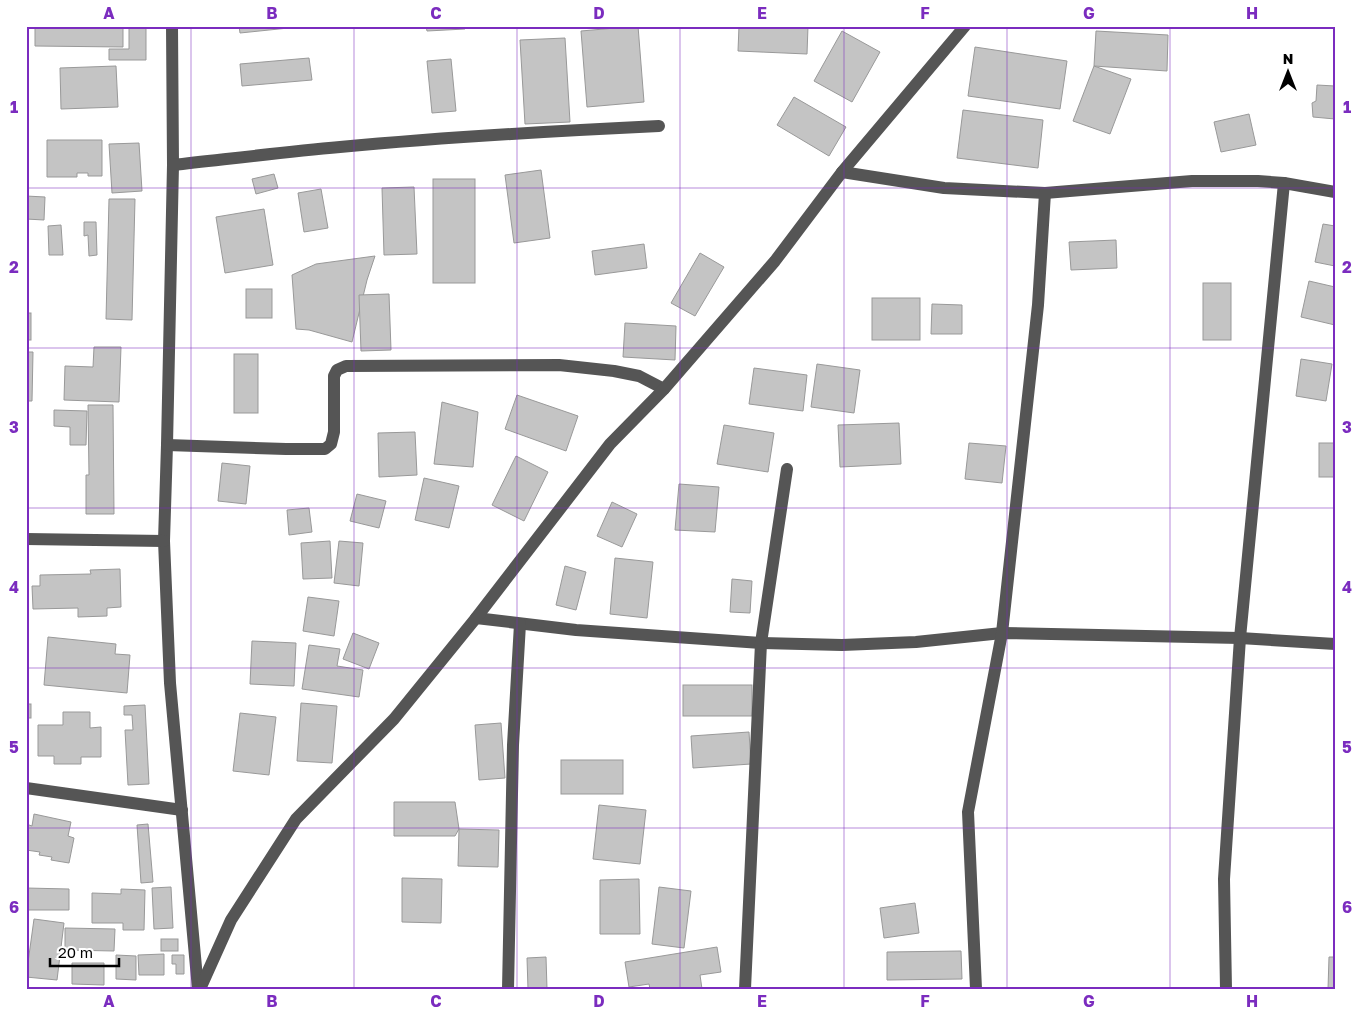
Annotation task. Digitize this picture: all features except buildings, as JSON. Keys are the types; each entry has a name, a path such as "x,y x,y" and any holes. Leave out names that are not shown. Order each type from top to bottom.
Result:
{"street":[{"path":"172,26 173,165 168,445 164,541 170,683 199,989"},
{"path":"199,989 231,920 296,819 394,718 476,618 610,444 664,389 775,261 842,172 965,26"},
{"path":"173,165 397,142 543,131 659,126"},
{"path":"842,172 944,188 1045,193 1192,181 1258,181 1284,183 1335,192"},
{"path":"1226,989 1224,879 1240,638 1284,183"},
{"path":"976,989 968,812 1002,633 1038,305 1045,193"},
{"path":"168,445 325,449 331,444 334,432 334,376 337,370 346,366 559,365 614,371 639,376 664,389"},
{"path":"745,989 760,643 787,469"},
{"path":"26,539 164,541"},
{"path":"476,618 576,630 760,643 842,645 916,642 1002,633 1240,638 1335,644"},
{"path":"508,989 513,745 520,624"},
{"path":"26,788 182,810"}]}
